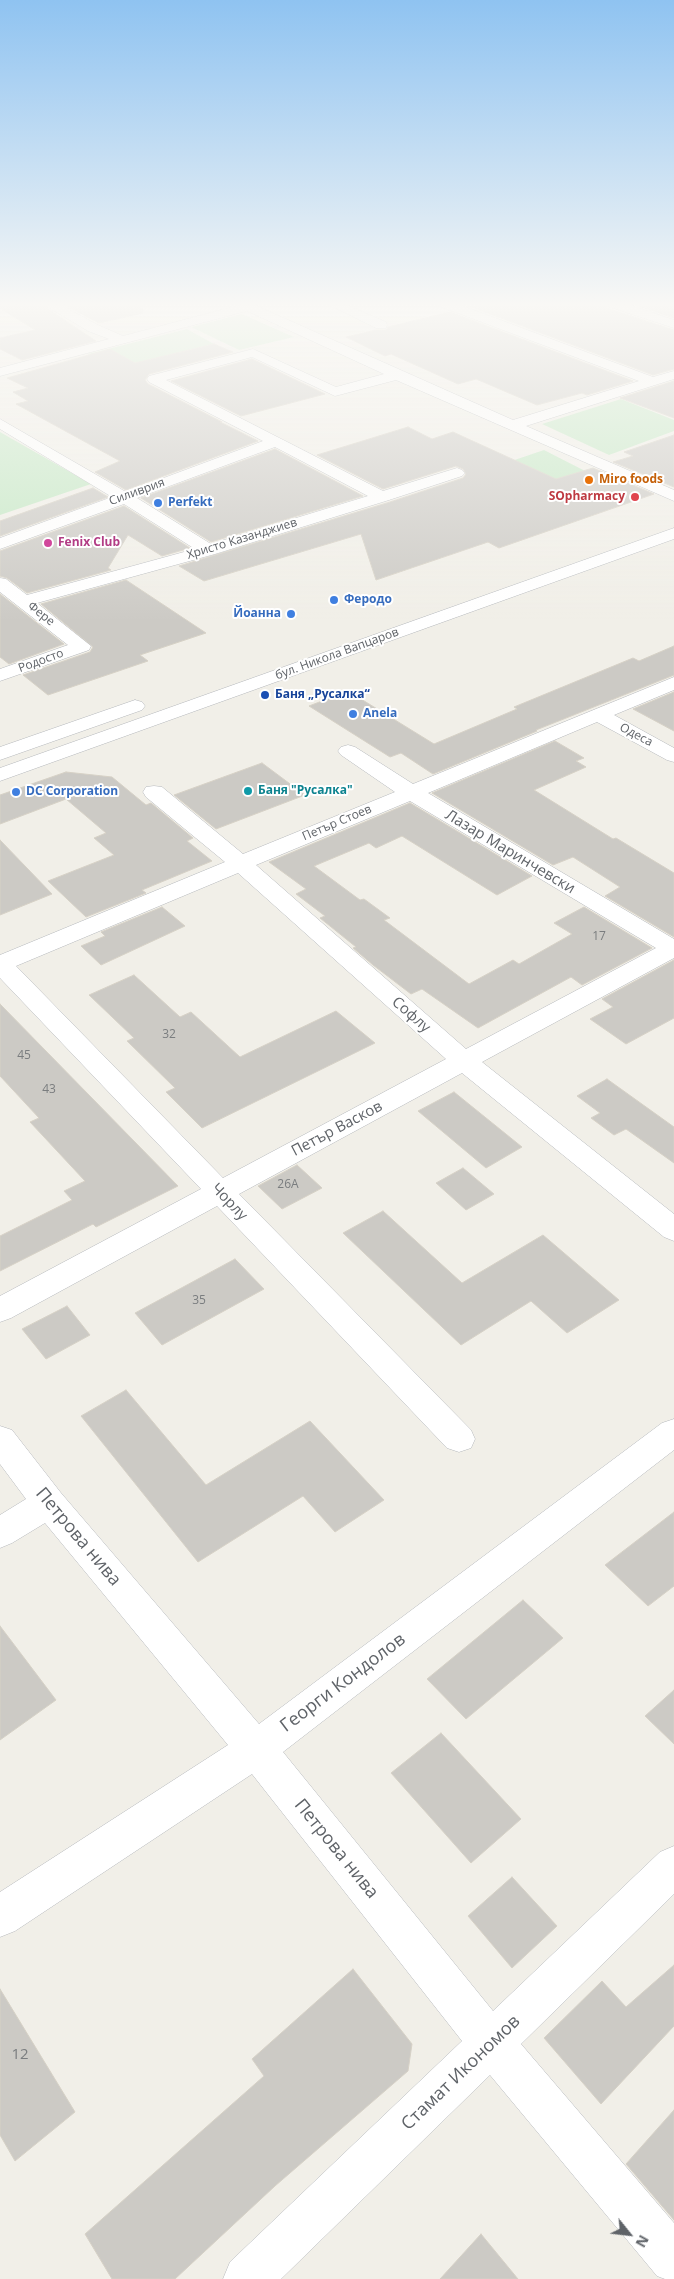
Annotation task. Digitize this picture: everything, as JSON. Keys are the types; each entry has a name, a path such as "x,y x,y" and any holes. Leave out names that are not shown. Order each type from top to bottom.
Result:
{"street":[{"path":"212,409 383,497"},
{"path":"477,409 674,496"},
{"path":"514,425 565,409"},
{"path":"0,423 208,550"},
{"name":"Силиврия","path":"0,544 275,442"},
{"name":"Христо Казанджиев","path":"25,601 208,550 458,473"},
{"path":"415,607 674,516"},
{"name":"бул. Никола Вапцаров","path":"0,775 674,532"},
{"name":"Фере","path":"0,583 82,646"},
{"name":"Родосто","path":"0,675 82,646"},
{"name":"Петър Стоев","path":"0,964 674,682"},
{"path":"0,754 148,702"},
{"name":"Одеса","path":"598,715 674,756"},
{"name":"Лазар Маринчевски","path":"348,751 410,792 674,949"},
{"name":"Софлу","path":"154,792 240,863 464,1061 674,1230"},
{"name":"Петър Васков","path":"0,1310 674,949"},
{"name":"Чорлу","path":"0,964 459,1440"},
{"name":"Георги Кондолов","path":"0,1916 256,1749 674,1432"},
{"name":"Петрова нива","path":"0,1439 48,1503 256,1749 492,2044 674,2259"},
{"path":"0,1533 48,1503"},
{"name":"Стамат Икономов","path":"247,2279 674,1866"}],"green space":[{"path":"588,409 647,409 674,420 674,431 609,455 542,424"},
{"path":"0,432 91,484 0,515"},
{"path":"544,450 591,474 531,493 485,470"}],"building":[{"path":"26,409 197,409 258,441 126,490 95,472 120,461"},
{"path":"228,409 266,409 241,416"},
{"path":"651,409 674,409 674,418"},
{"path":"408,427 432,439 453,432 556,479 593,468 654,494 499,548 488,542 376,580 361,534 204,581 179,566 463,478 466,474 463,469 456,466 383,489 317,455"},
{"path":"674,435 674,487 613,462 633,456 624,452"},
{"path":"275,449 363,496 211,542 141,498"},
{"path":"93,488 108,497 0,536 0,521"},
{"path":"124,506 190,548 162,556 128,535 108,568 111,570 27,593 7,578 0,576 0,551"},
{"path":"126,580 206,633 140,655 148,661 48,695 23,675 90,652 93,647 41,604"},
{"path":"0,594 64,644 9,664 0,657"},
{"path":"674,646 674,675 536,730 433,774 401,753 390,757 309,706 348,691 434,744 517,709 514,707 633,658 639,661"},
{"path":"674,692 674,731 633,709"},
{"path":"555,741 584,758 576,761 586,767 534,790 613,839 616,838 674,873 674,937 605,896 620,887 573,857 553,865 432,793"},
{"name":"Баня \"Русалка\"","path":"262,763 305,795 216,829 174,795"},
{"path":"66,772 112,777 146,805 151,803 193,838 187,841 212,861 142,890 146,893 86,917 48,881 114,855 94,838 106,833 66,799 0,824 0,795"},
{"path":"410,803 532,876 497,895 402,836 376,848 369,843 314,866 360,900 364,899 390,918 384,920 469,984 513,960 519,964 572,934 554,923 584,907 652,948 582,985 571,977 478,1028 422,989 411,994 373,965 353,948 356,947 320,918 325,916 296,894 306,889 269,862"},
{"path":"0,840 52,894 0,915"},
{"path":"162,907 185,926 101,965 81,946 105,936 101,932"},
{"path":"674,960 674,1018 626,1044 590,1019 613,1007 602,999"},
{"path":"134,975 180,1017 191,1012 240,1057 336,1011 375,1043 202,1128 166,1092 175,1088 127,1041 134,1038 89,995"},
{"path":"0,1004 178,1186 96,1227 93,1224 0,1271 0,1236 72,1200 64,1191 85,1181 30,1122 39,1118 0,1076"},
{"path":"607,1079 674,1127 674,1163 626,1129 614,1135 591,1118 600,1113 577,1096"},
{"path":"454,1092 522,1147 486,1168 418,1111"},
{"path":"297,1165 322,1188 282,1209 258,1186"},
{"path":"463,1168 494,1194 466,1210 436,1183"},
{"path":"383,1211 462,1283 543,1235 619,1300 567,1333 531,1301 461,1345 343,1233"},
{"path":"235,1259 264,1289 162,1345 135,1313"},
{"path":"67,1306 90,1335 46,1359 22,1329"},
{"path":"126,1390 206,1485 310,1421 384,1500 335,1532 303,1496 198,1562 81,1416"},
{"path":"674,1512 674,1586 648,1606 605,1565"},
{"path":"523,1600 563,1638 466,1719 427,1679"},
{"path":"0,1626 56,1700 0,1740"},
{"path":"674,1690 674,1744 645,1716"},
{"path":"441,1733 521,1819 471,1863 391,1773"},
{"path":"512,1877 557,1926 512,1968 468,1916"},
{"path":"674,1965 674,2026 601,2104 544,2038 602,1981 626,2007"},
{"path":"353,1969 412,2044 408,2071 275,2186 175,2279 112,2279 85,2234 264,2076 252,2059"},
{"path":"0,1989 75,2112 15,2161 0,2135"},
{"path":"674,2110 674,2220 626,2164"},
{"path":"481,2234 518,2279 440,2279"}],"place":[{"name":"Miro foods","path":"589,480"},
{"name":"SOpharmacy","path":"635,497"},
{"name":"Perfekt","path":"158,503"},
{"name":"Fenix Club","path":"48,543"},
{"name":"Феродо","path":"334,600"},
{"name":"Йоанна","path":"291,614"},
{"name":"Баня „Русалка“","path":"265,695"},
{"name":"Anela","path":"353,714"},
{"name":"Баня \"Русалка\"","path":"248,791"},
{"name":"DC Corporation","path":"16,792"}]}
